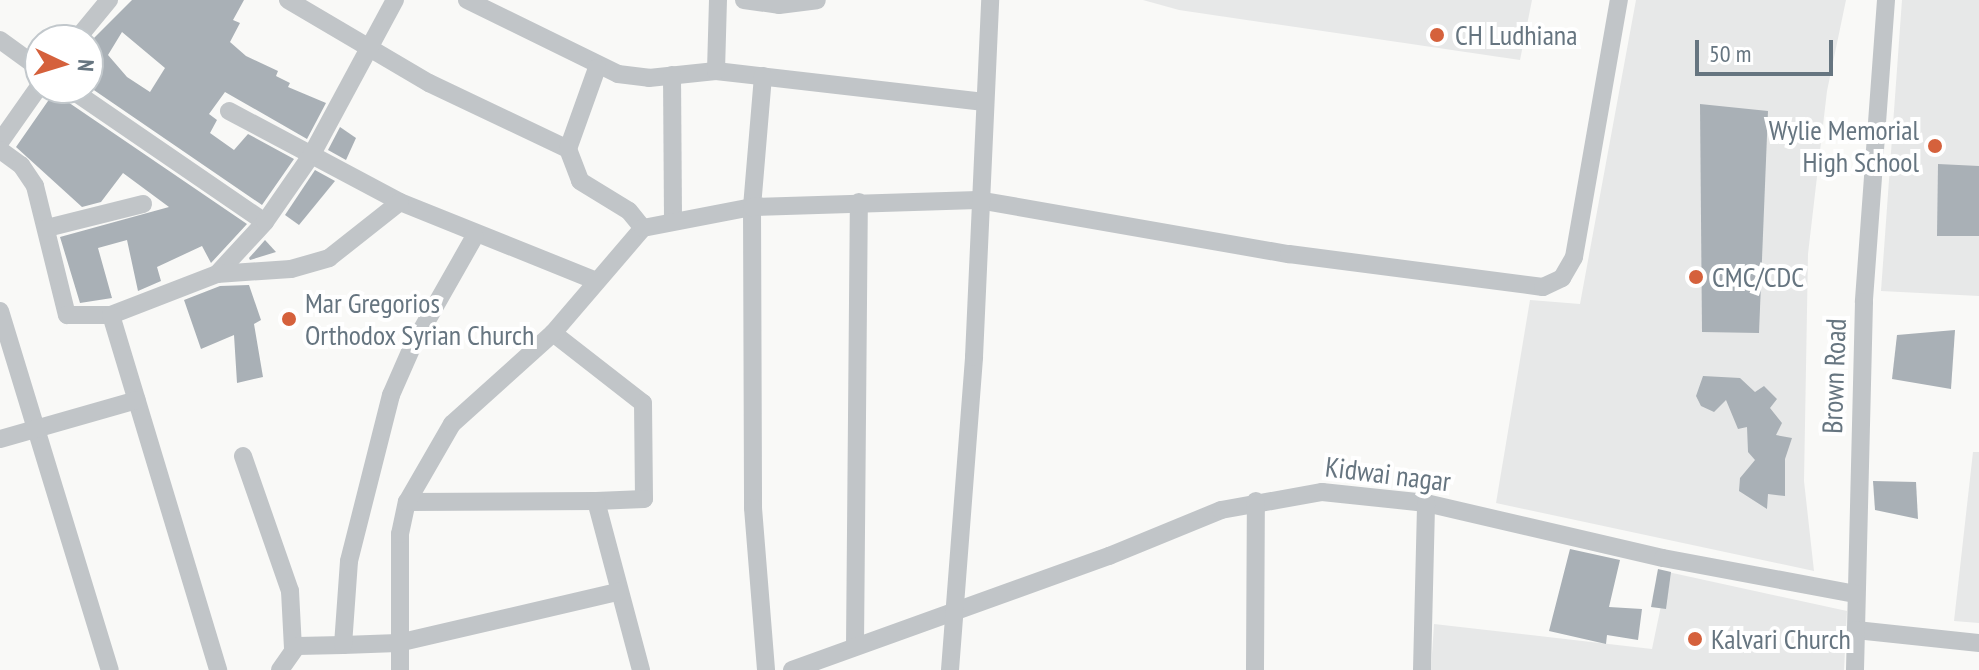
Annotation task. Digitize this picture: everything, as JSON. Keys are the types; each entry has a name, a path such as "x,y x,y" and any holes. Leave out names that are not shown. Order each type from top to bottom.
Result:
{"street":[{"path":"89,24 109,0"},
{"path":"288,0 370,50 568,149"},
{"path":"217,274 265,222 312,154 395,0"},
{"path":"467,0 597,68 649,78 716,71 982,102"},
{"path":"716,71 718,0"},
{"path":"744,0 779,5 817,0"},
{"path":"950,670 959,607 982,102 990,0"},
{"path":"400,670 400,534 407,502 452,424 553,333 643,228 752,207 978,200 1289,254 1543,287 1562,278 1574,257 1619,0"},
{"name":"Brown Road","path":"1855,670 1864,302 1886,0"},
{"path":"0,40 24,57"},
{"path":"597,68 568,149 580,181 629,211 643,228"},
{"path":"672,75 673,220"},
{"path":"763,76 752,207 753,508 766,670"},
{"path":"0,142 27,104"},
{"path":"92,104 265,222"},
{"path":"229,111 400,202 475,236 597,281"},
{"path":"0,150 30,175 47,228 67,315 111,315 217,274 291,269 329,258 400,202"},
{"path":"855,646 859,202"},
{"path":"47,228 143,204"},
{"path":"343,645 349,561 391,395 430,312 475,236"},
{"path":"0,311 110,670"},
{"path":"111,315 218,670"},
{"path":"407,502 644,499 643,403 553,333"},
{"path":"0,439 137,400"},
{"path":"243,456 290,591 293,649 280,670"},
{"name":"Kidwai nagar","path":"792,670 1256,501 1322,492 1426,503 1663,558 1855,594"},
{"path":"596,501 641,670"},
{"path":"1255,670 1256,501"},
{"path":"1422,670 1426,503"},
{"path":"293,649 398,643 618,592"},
{"path":"1856,630 1979,643"}],"shaded area":[{"name":"CH Ludhiana","path":"1143,0 1532,0 1520,60 1179,10"},
{"name":"CMC/CDC","path":"1636,0 1846,0 1827,91 1808,254 1804,481 1814,571 1496,503 1530,300 1580,304"},
{"name":"Wylie Memorial High School","path":"1902,0 1979,0 1979,296 1881,291"},
{"path":"1973,452 1979,452 1979,623 1954,621"},
{"path":"1668,572 1847,611 1844,670 1431,670 1434,624 1652,649"}],"building":[{"path":"132,0 244,0 233,20 240,23 230,42 246,56 278,71 276,76 290,83 288,87 326,103 307,139 225,92 209,114 217,120 210,133 234,150 248,134 294,159 262,205 104,97 104,28","holes":["122,32 165,68 150,92 127,77 108,55"]},
{"path":"46,104 71,104 247,224 211,263 202,246 157,267 161,281 138,291 127,240 98,248 112,298 80,303 60,237 169,207 123,173 101,202 82,207 16,147"},
{"path":"1700,104 1768,111 1759,333 1702,332"},
{"path":"340,127 356,138 346,160 328,150"},
{"path":"1938,164 1979,166 1979,236 1937,236"},
{"path":"315,170 335,181 299,225 285,215"},
{"path":"265,240 276,252 250,260 249,258"},
{"path":"249,285 261,320 254,324 263,377 237,383 234,335 201,349 184,300 220,286"},
{"path":"1955,330 1951,389 1892,379 1897,335"},
{"path":"1703,376 1740,378 1755,392 1764,386 1777,399 1770,408 1782,423 1776,435 1792,438 1785,459 1785,496 1768,494 1767,509 1739,491 1740,478 1755,460 1748,452 1747,427 1738,429 1726,400 1714,412 1701,406 1696,396"},
{"path":"1873,481 1916,482 1918,519 1875,510"},
{"path":"1570,549 1620,560 1609,607 1642,609 1638,640 1607,635 1606,644 1549,631"},
{"path":"1658,569 1671,572 1666,609 1651,607"}],"place":[{"name":"CH Ludhiana","path":"1437,35"},
{"name":"Wylie Memorial High School","path":"1935,146"},
{"name":"CMC/CDC","path":"1696,277"},
{"name":"Mar Gregorios Orthodox Syrian Church","path":"289,319"},
{"name":"Kalvari Church","path":"1695,639"}]}
